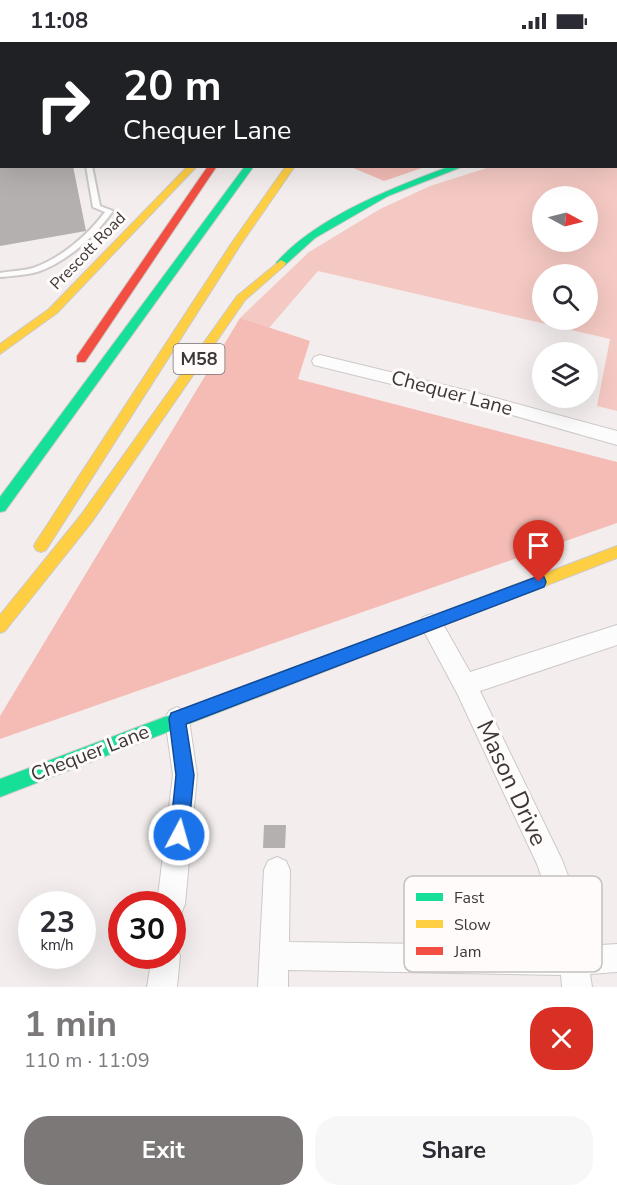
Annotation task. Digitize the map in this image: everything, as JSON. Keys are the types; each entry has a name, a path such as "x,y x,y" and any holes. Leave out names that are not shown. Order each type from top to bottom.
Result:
{"main road":[{"name":"Prescott Road","path":"0,350 33,327 61,303 191,168"},
{"path":"70,375 212,168"},
{"path":"3,502 249,168"},
{"name":"M58","path":"32,561 236,244 290,168"},
{"name":"M58","path":"0,626 86,519 241,298 312,236 386,194 455,168"},
{"path":"3,502 43,426"},
{"name":"Chequer Lane","path":"0,788 617,552"},
{"path":"0,610 19,580"}],"street":[{"name":"Chequer Lane","path":"320,361 477,399 617,438"},
{"name":"Mason Drive","path":"430,624 465,685 555,876"},
{"path":"465,685 617,635"},
{"path":"172,891 185,775 177,719"},
{"path":"273,987 277,870"},
{"path":"274,956 404,964"},
{"path":"602,964 617,958"},
{"path":"162,987 164,969"},
{"path":"542,972 576,974"}],"lane":[{"path":"0,275 38,269 86,236 103,221 109,211 97,207 89,168"}],"shaded area":[{"path":"353,168 422,168 384,181"},
{"path":"487,168 617,168 617,411 598,406 610,339 571,330 598,330 598,264 532,264 532,321 318,271 269,328 240,318 309,252 380,209 430,186"},
{"path":"240,318 310,341 298,379 617,462 617,523 0,739 0,716"}],"building":[{"path":"0,168 73,168 86,231 0,246"},
{"path":"264,825 286,825 285,848 263,848"}],"traffic: fast":[{"path":"0,507 249,168"},
{"path":"281,263 312,236 385,194 455,168"},
{"path":"0,788 364,649"}],"traffic: slow":[{"path":"0,350 53,311 191,168"},
{"path":"41,546 236,244 290,168"},
{"path":"0,626 86,519 241,298 281,263"},
{"path":"364,649 617,552"}],"traffic: jam":[{"path":"81,359 212,168"}],"route":[{"path":"179,835 185,775 177,719 539,582"}]}
